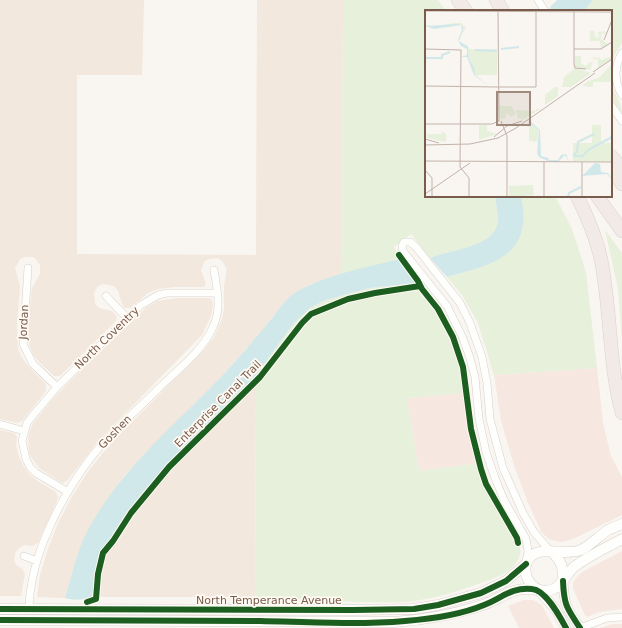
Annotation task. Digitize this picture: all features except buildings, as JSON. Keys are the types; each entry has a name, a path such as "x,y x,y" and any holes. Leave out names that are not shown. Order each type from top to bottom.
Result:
{"highway":[{"path":"458,0 465,10"},
{"path":"496,0 503,10"},
{"path":"612,157 622,168"},
{"path":"612,169 622,184"},
{"path":"577,197 595,238 602,263 609,309 615,378 622,413"},
{"path":"598,197 622,231"}],"main road":[{"path":"622,524 608,530 579,550 568,552 536,552 526,564 528,579 532,586 538,590 551,590 563,581 571,570 578,564 622,539"},
{"path":"550,551 557,557 561,564 563,581"},
{"name":"North Temperance Avenue","path":"0,609 408,609 438,606 481,593 506,581 526,564"},
{"name":"North Temperance Avenue","path":"0,620 394,622 421,620 448,615 481,606 513,590 527,588 538,590"},
{"path":"334,622 341,617 387,615 408,609"}],"street":[{"path":"538,0 544,10"},
{"path":"622,53 618,63 616,76 622,95"},
{"path":"612,106 622,121"},
{"path":"526,564 528,551 526,539 502,495 486,452 479,419 475,377 470,355 455,320 447,306 404,251 402,246 404,242 410,242 416,247 460,303 470,323 482,357 487,383 490,420 497,451 513,494 525,517 534,532 550,551"},
{"name":"Jordan","path":"28,268 23,344 33,364 57,387"},
{"name":"Goshen","path":"29,609 30,589 37,561 49,528 78,475 103,444 201,346 213,327 219,302 214,270"},
{"name":"North Coventry","path":"24,431 27,423 57,387 141,305 158,295 177,292 218,292"},
{"path":"106,296 127,318"},
{"path":"0,424 24,431 22,441 23,450 30,467 42,477 68,492"},
{"path":"24,556 37,561"},
{"path":"563,581 563,595 565,603 580,628 606,618 622,617"},
{"path":"538,590 556,610 566,628"}],"shaded area":[{"path":"0,0 144,0 142,75 77,75 77,254 256,255 257,0 343,0 342,274 311,284 292,295 209,390 125,475 101,509 87,534 78,554 65,598 37,597 40,575 58,523 87,473 102,454 204,350 214,337 222,319 224,309 224,286 227,269 218,258 209,259 205,261 201,270 206,284 204,287 174,287 158,289 148,293 130,308 124,308 118,291 114,286 102,284 97,287 94,293 95,304 99,308 112,311 117,316 116,321 60,376 54,376 33,354 28,339 32,288 40,274 40,265 34,257 25,257 20,259 15,268 20,286 17,325 18,349 30,368 46,384 46,391 22,421 17,423 0,419"},
{"path":"178,298 210,298 213,305 211,316 202,335 98,441 67,481 62,483 39,468 29,454 28,438 30,430 34,422 70,381 147,307 157,301"},
{"path":"597,368 603,423 611,456 622,477 622,515 573,539 562,542 555,541 549,539 542,533 528,503 514,465 501,421 494,375"},
{"path":"256,375 255,597 92,597 95,574 108,542 141,494 171,460 214,421"},
{"path":"468,393 472,425 481,463 419,471 407,398"},
{"path":"0,430 14,433 17,437 16,445 19,457 24,467 30,475 56,492 58,498 38,543 32,546 25,545 19,548 15,553 14,560 16,565 22,569 25,574 21,596 0,596"},
{"path":"622,551 622,609 599,612 587,617 573,589 573,583 582,572"},
{"path":"524,600 533,600 542,605 554,628 519,628 508,606"},
{"path":"613,624 622,624 622,628 599,628"}],"green space":[{"path":"343,0 438,0 445,10 425,10 425,197 495,197 498,221 495,230 489,237 480,242 430,258 411,234 394,247 400,259 342,274"},
{"path":"593,0 622,0 622,43 614,56 612,63 612,10 585,10"},
{"path":"612,86 620,102 622,113 612,99"},
{"path":"521,197 556,197 572,229 586,272 597,368 494,375 478,323 462,295 447,277 470,271 523,229"},
{"path":"605,230 622,253 622,338 618,289"},
{"path":"418,283 440,311 462,354 467,376 468,393 407,398 419,471 481,463 491,489 518,540 520,554 518,560 510,569 495,578 473,586 422,600 401,602 355,602 255,597 256,375 294,323 310,308 326,300 369,288"}],"water":[{"path":"557,0 593,0 585,10 552,10 550,7"},
{"path":"495,197 521,197 523,222 518,241 511,250 502,257 481,267 447,277 430,258 470,246 489,237 495,230 498,221"},
{"path":"400,259 418,283 369,288 326,300 310,308 294,323 256,375 214,421 171,460 141,494 108,542 95,574 92,597 78,600 65,598 77,557 86,534 116,487 153,445 232,365 283,304 293,294 330,277"}],"cycle path":[{"path":"399,255 422,289 438,309 453,337 463,367 471,429 481,469 486,484 517,538 518,543"},
{"name":"Enterprise Canal Trail","path":"87,602 96,599 98,574 103,553 113,541 131,513 169,467 260,377 302,323 311,314 348,299 420,286"},
{"path":"0,609 414,609 438,605 481,593 506,581 526,564"},
{"path":"563,581 565,602 580,628"},
{"path":"0,620 387,622 425,619 455,614 484,605 512,591 532,589 542,594 547,599 566,628"}]}
